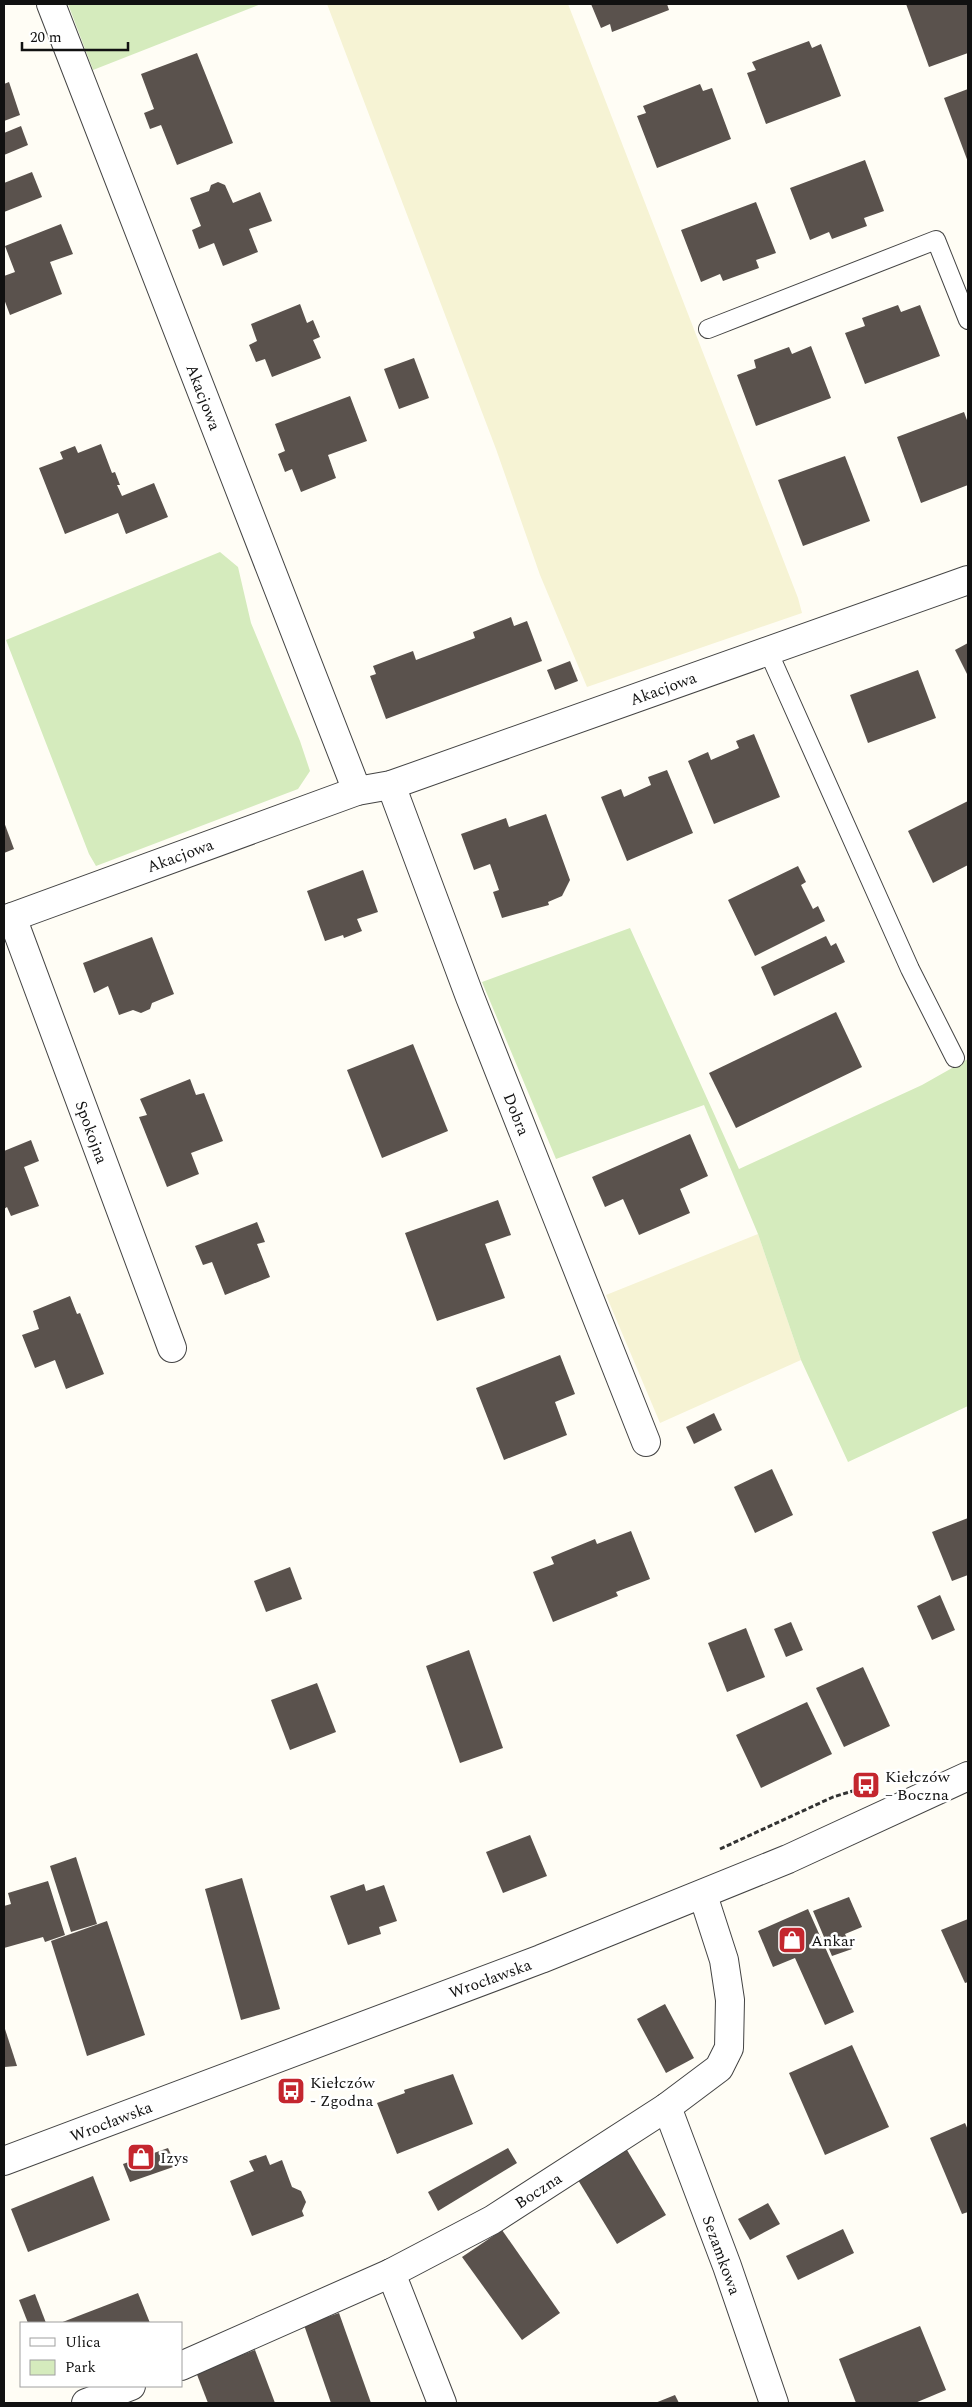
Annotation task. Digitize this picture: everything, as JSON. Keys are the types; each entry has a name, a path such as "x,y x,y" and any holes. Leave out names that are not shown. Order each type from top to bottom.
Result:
{"street":[{"name":"Akacjowa","path":"51,4 357,791"},
{"name":"Akacjowa","path":"8,918 357,791 391,785 968,580"},
{"name":"Dobra","path":"391,785 474,1006 646,1442"},
{"name":"Spokojna","path":"8,918 172,1348"},
{"name":"Wrocławska","path":"4,2161 541,1960 788,1859 968,1776"},
{"name":"Boczna","path":"182,2366 391,2273 492,2220 667,2107 720,2068 729,2048 730,2000 724,1960 703,1895"},
{"name":"Sezamkowa","path":"667,2107 727,2266 774,2403"},
{"path":"391,2273 442,2403"},
{"path":"86,2403 128,2387"}],"lane":[{"path":"708,329 936,240 968,320"},
{"path":"768,651 906,960 955,1058"}],"shaded area":[{"path":"327,4 568,4 798,598 802,613 587,687 540,575 496,449"},
{"path":"758,1234 801,1360 660,1423 606,1295"}],"green space":[{"path":"68,4 261,4 93,70"},
{"path":"220,552 238,567 251,623 300,741 310,771 298,789 96,866 89,854 6,640"},
{"path":"630,928 739,1169 922,1085 968,1059 968,1406 848,1462 801,1360 758,1234 704,1105 556,1159 482,982"}],"building":[{"path":"591,4 667,4 669,10 612,32 610,24 601,28"},
{"path":"906,4 968,4 968,53 929,67"},
{"path":"809,41 812,48 821,44 841,96 766,124 747,73 756,70 752,62"},
{"path":"197,53 233,143 177,165 161,125 150,129 144,113 154,109 141,74"},
{"path":"9,82 20,115 4,121 4,84"},
{"path":"700,84 703,91 712,88 731,139 657,168 637,116 646,113 643,106"},
{"path":"968,89 968,162 944,98"},
{"path":"21,126 28,145 4,155 4,133"},
{"path":"865,160 884,211 864,218 867,226 832,239 829,232 810,240 790,188"},
{"path":"32,172 42,197 4,212 4,183"},
{"path":"218,182 225,185 233,203 260,192 272,221 249,229 258,252 223,266 214,243 199,249 192,230 201,226 190,198 209,191 211,185"},
{"path":"756,202 776,253 756,260 759,268 723,281 720,274 701,282 681,230"},
{"path":"61,224 73,254 50,262 62,294 10,315 4,299 4,276 15,272 5,246"},
{"path":"300,304 307,323 313,320 320,337 313,340 321,358 272,377 265,359 256,362 249,345 257,341 251,324"},
{"path":"898,305 901,312 920,305 940,356 865,384 845,333 865,326 862,318"},
{"path":"811,346 831,398 756,426 737,375 756,368 754,360 789,347 792,354"},
{"path":"414,358 429,398 399,409 384,369"},
{"path":"350,396 367,441 328,455 336,478 301,492 292,469 285,472 278,454 285,451 275,424"},
{"path":"964,412 968,423 968,485 921,503 897,437"},
{"path":"101,444 112,473 115,472 120,485 117,485 122,496 154,483 168,517 126,534 118,513 65,534 39,468 63,459 60,452 75,446 78,453"},
{"path":"845,456 870,521 803,546 778,480"},
{"path":"511,617 514,626 527,621 542,661 386,719 370,676 376,674 373,666 413,651 416,660 475,638 473,632"},
{"path":"968,643 968,676 955,650"},
{"path":"570,661 578,681 555,690 547,670"},
{"path":"918,670 936,718 868,743 850,695"},
{"path":"754,734 780,797 714,824 688,761 708,752 711,760 739,748 736,741"},
{"path":"667,770 693,833 627,861 601,797 621,789 624,797 651,785 648,777"},
{"path":"968,801 968,865 933,883 908,831"},
{"path":"546,814 570,880 562,896 548,902 549,905 502,918 493,892 499,890 490,864 474,870 461,834 506,818 509,827"},
{"path":"4,822 14,849 4,853"},
{"path":"798,866 806,882 801,885 813,909 818,906 825,921 755,956 728,900"},
{"path":"363,870 378,912 357,919 362,931 344,938 343,935 325,941 307,891"},
{"path":"826,936 831,946 836,943 845,962 774,996 761,967"},
{"path":"152,937 174,994 152,1003 150,1009 141,1013 133,1010 119,1015 108,986 94,993 83,963"},
{"path":"836,1012 862,1067 736,1128 709,1073"},
{"path":"413,1044 448,1131 382,1158 347,1070"},
{"path":"190,1079 196,1095 204,1093 223,1141 191,1153 199,1174 167,1187 139,1117 147,1115 140,1099"},
{"path":"690,1134 708,1176 680,1189 690,1213 639,1235 623,1199 605,1207 592,1177"},
{"path":"31,1140 39,1161 24,1167 39,1206 11,1216 7,1207 4,1209 4,1151"},
{"path":"498,1200 511,1235 485,1244 505,1298 437,1321 405,1233"},
{"path":"257,1222 265,1242 257,1244 270,1277 225,1295 212,1262 203,1265 195,1246"},
{"path":"70,1296 77,1314 80,1313 104,1374 66,1389 55,1360 35,1368 22,1335 39,1329 33,1311"},
{"path":"560,1355 575,1394 555,1402 567,1435 504,1460 476,1388"},
{"path":"714,1413 722,1430 694,1444 686,1427"},
{"path":"772,1469 793,1515 755,1533 734,1487"},
{"path":"968,1518 968,1575 952,1581 932,1532"},
{"path":"631,1531 650,1579 616,1592 618,1596 553,1622 533,1572 554,1564 551,1557 595,1539 597,1544"},
{"path":"290,1567 302,1599 266,1612 254,1581"},
{"path":"940,1595 955,1630 932,1640 917,1606"},
{"path":"791,1622 803,1650 786,1657 774,1629"},
{"path":"746,1628 765,1677 727,1692 708,1643"},
{"path":"469,1650 503,1748 460,1763 426,1666"},
{"path":"863,1667 890,1726 844,1747 816,1688"},
{"path":"317,1683 336,1732 290,1750 271,1700"},
{"path":"807,1702 832,1754 761,1788 736,1735"},
{"path":"530,1835 547,1876 503,1893 486,1852"},
{"path":"76,1857 97,1924 71,1932 50,1866"},
{"path":"242,1878 280,2009 241,2020 205,1889"},
{"path":"48,1881 65,1935 45,1942 43,1937 4,1948 4,1906 11,1904 8,1893"},
{"path":"364,1884 366,1891 384,1885 397,1921 379,1927 381,1934 348,1945 330,1896"},
{"path":"849,1897 862,1927 845,1934 852,1949 832,1956 813,1911"},
{"path":"808,1909 854,2012 825,2025 795,1958 773,1967 758,1931"},
{"path":"968,1919 968,1982 965,1983 941,1930"},
{"path":"107,1921 145,2035 87,2056 51,1941"},
{"path":"665,2004 694,2058 666,2073 637,2019"},
{"path":"4,2026 17,2066 4,2067"},
{"path":"852,2045 889,2127 825,2155 789,2073"},
{"path":"453,2074 473,2124 397,2154 377,2103 405,2093 404,2090"},
{"path":"965,2123 968,2130 968,2212 962,2214 930,2138"},
{"path":"168,2148 176,2166 130,2182 123,2164"},
{"path":"508,2148 517,2163 438,2211 428,2192"},
{"path":"627,2150 666,2215 617,2244 578,2180"},
{"path":"266,2155 270,2165 282,2160 292,2187 301,2191 306,2202 302,2211 304,2216 252,2236 230,2181 254,2171 249,2161"},
{"path":"93,2176 110,2220 28,2252 11,2209"},
{"path":"768,2203 780,2224 750,2240 738,2219"},
{"path":"843,2229 854,2253 798,2280 786,2256"},
{"path":"502,2230 560,2313 522,2340 462,2257"},
{"path":"138,2293 150,2322 63,2322"},
{"path":"35,2294 46,2322 28,2322 19,2300"},
{"path":"339,2313 371,2403 331,2403 304,2325"},
{"path":"920,2326 946,2390 915,2403 856,2403 839,2359"},
{"path":"255,2350 275,2403 208,2403 196,2372"},
{"path":"675,2395 679,2403 655,2403"}],"place":[{"name":"Kiełczów – Boczna","path":"866,1785"},
{"name":"Ankar","path":"792,1940"},
{"name":"Kiełczów - Zgodna","path":"291,2091"},
{"name":"Izys","path":"141,2157"}]}
